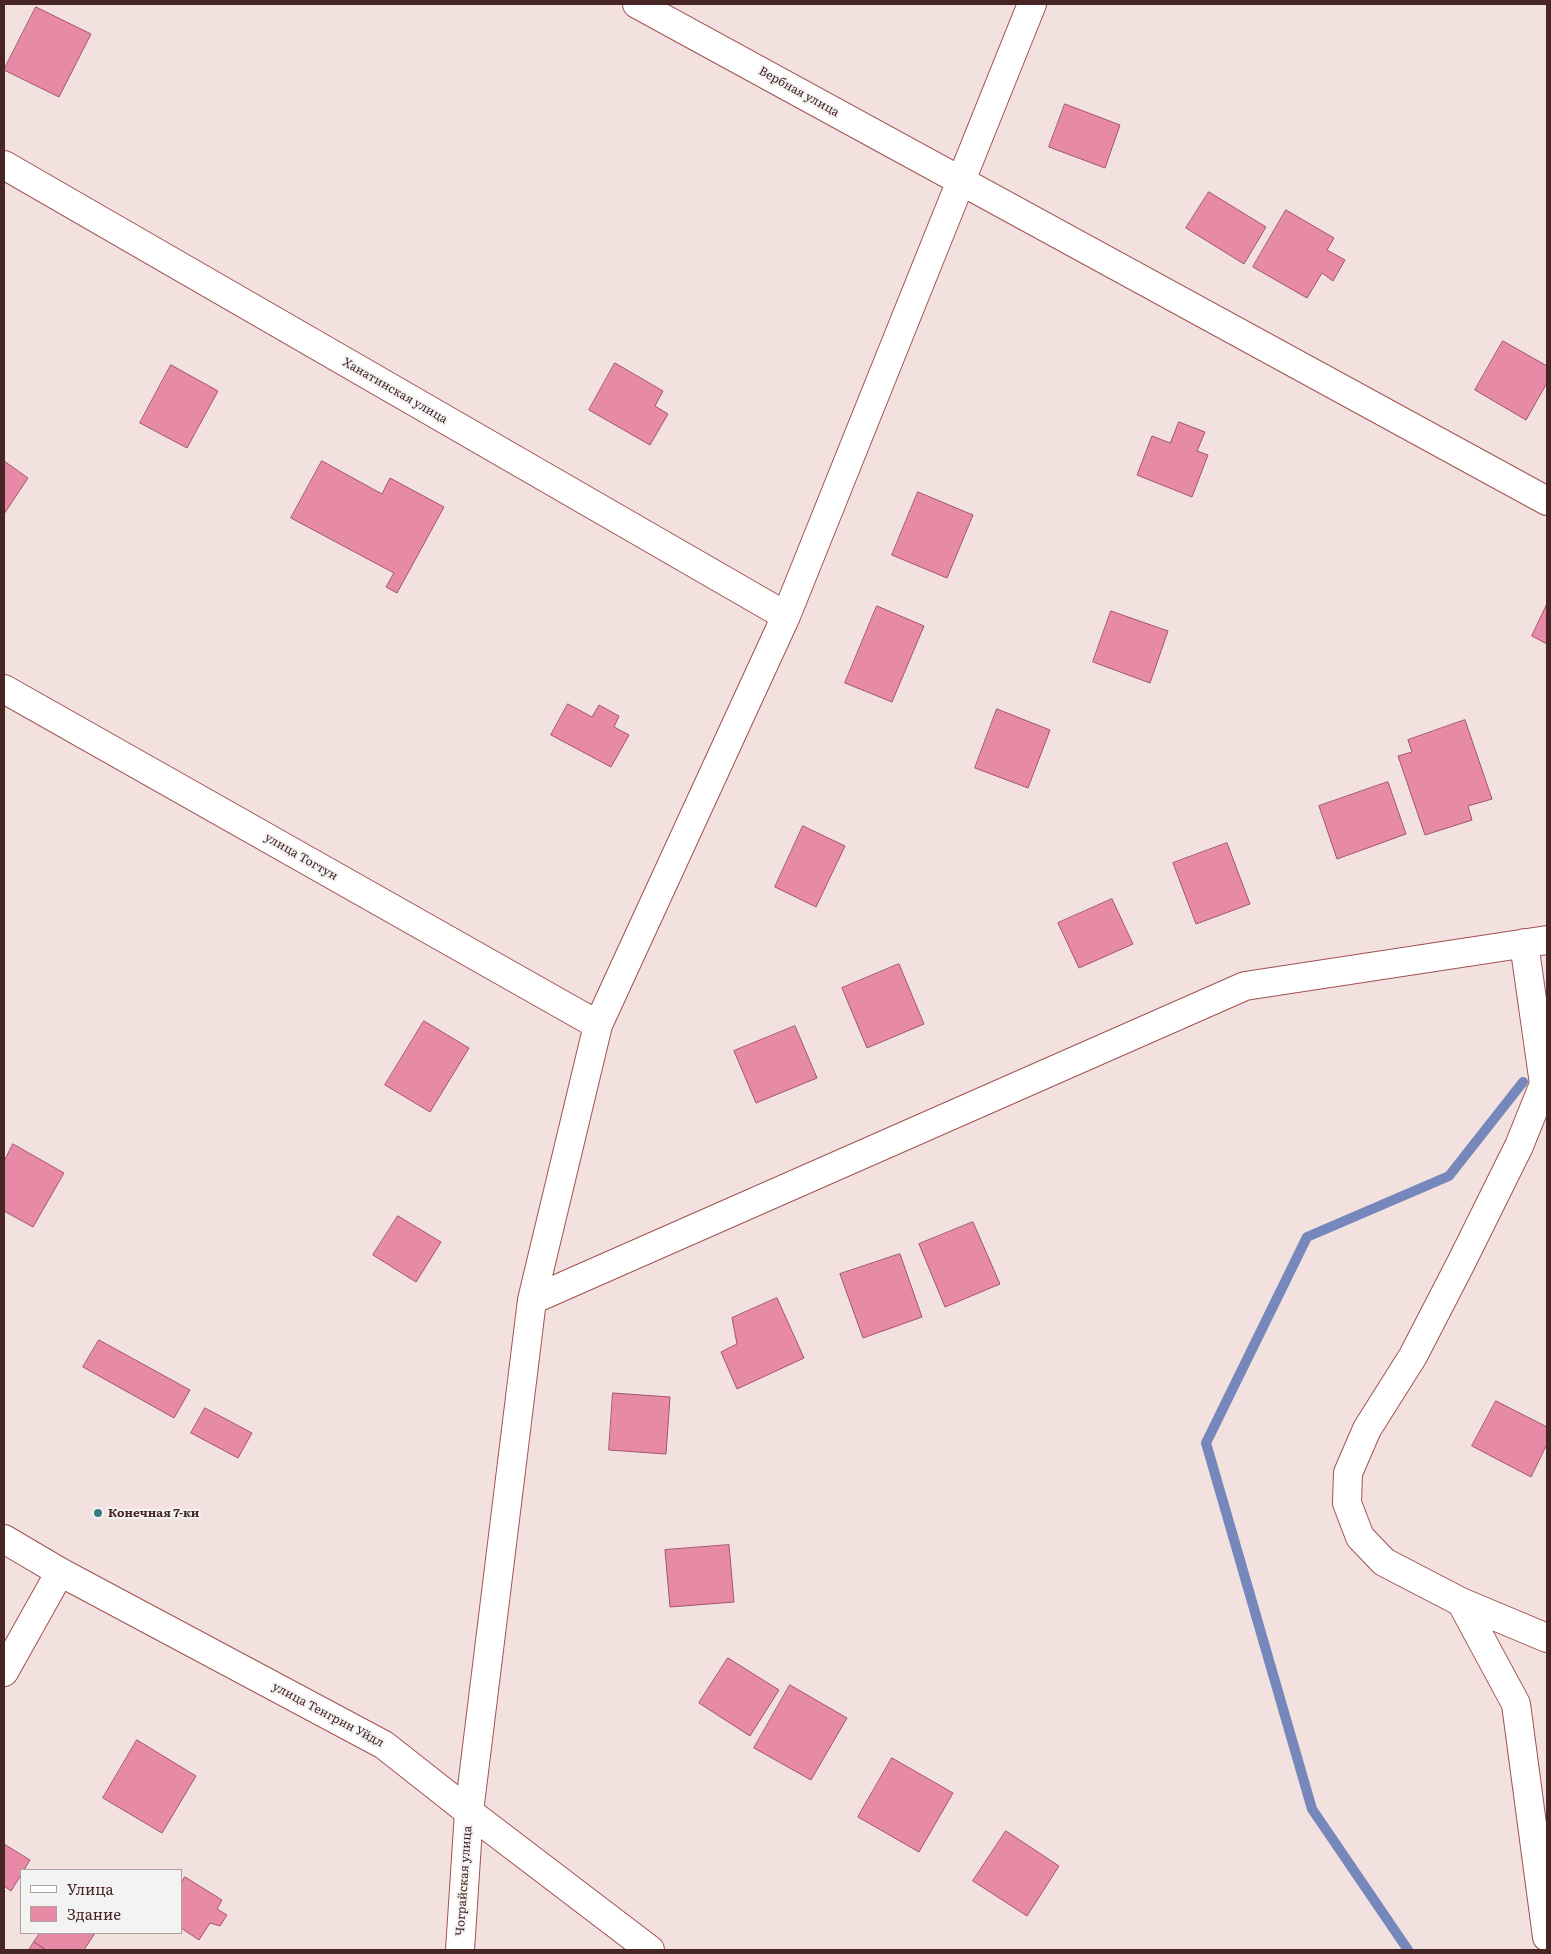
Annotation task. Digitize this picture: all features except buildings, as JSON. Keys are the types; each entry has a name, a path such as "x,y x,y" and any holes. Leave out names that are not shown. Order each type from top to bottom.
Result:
{"street":[{"name":"Вербная улица","path":"637,4 1547,501"},
{"name":"Чограйская улица","path":"460,1950 469,1812 532,1300 598,1026 786,616 1032,4"},
{"name":"Ханатинская улица","path":"4,165 786,616"},
{"name":"улица Тогтун","path":"4,689 598,1026"},
{"path":"532,1300 1245,986 1536,942 1546,1088 1461,1263 1413,1356 1368,1429 1348,1473 1347,1503 1360,1537 1384,1562 1461,1602 1547,1638"},
{"name":"улица Тенгрин Уйдл","path":"4,1539 60,1572 384,1745 650,1950"},
{"path":"4,1672 60,1572"},
{"path":"1461,1602 1516,1704 1547,1937"}],"waterway":[{"path":"1408,1950 1312,1809 1206,1443 1307,1237 1449,1176 1523,1082"}],"place":[{"name":"Конечная 7-ки","path":"98,1513"}]}
